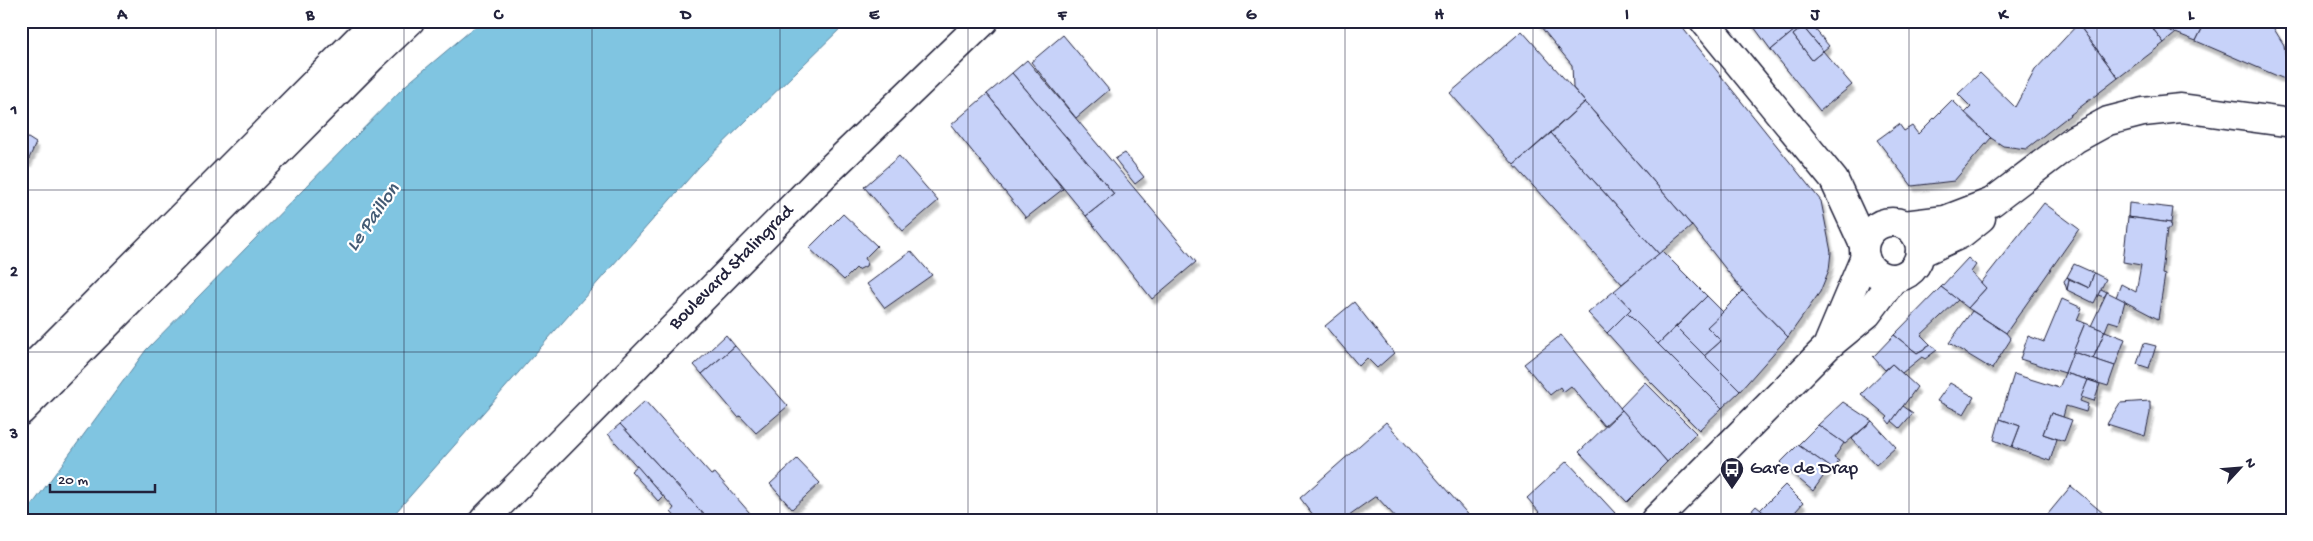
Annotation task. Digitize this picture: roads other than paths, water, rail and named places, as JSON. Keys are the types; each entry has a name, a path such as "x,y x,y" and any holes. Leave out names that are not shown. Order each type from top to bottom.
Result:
{"street":[{"path":"21,378 376,21"},
{"path":"21,410 410,21"},
{"name":"Boulevard Stalingrad","path":"484,520 825,174 984,21"},
{"path":"1704,21 1834,180 1865,251 1869,266 1876,273 1884,277 1894,278 1909,273 1918,261 1920,253 1917,236 1834,180"},
{"path":"1828,346 1865,251 1868,236 1874,228 1882,224 1945,220 1992,202 2075,139 2108,121 2143,112 2181,108 2292,123"},
{"path":"1920,253 1961,234 1982,216 1992,202"},
{"path":"1654,520 1828,346 1867,314 1894,278"}],"water":[{"name":"Le Paillon","path":"482,21 848,21 699,167 389,520 21,520 146,350 406,85"}],"place":[{"name":"Gare de Drap","path":"1732,490"}]}
